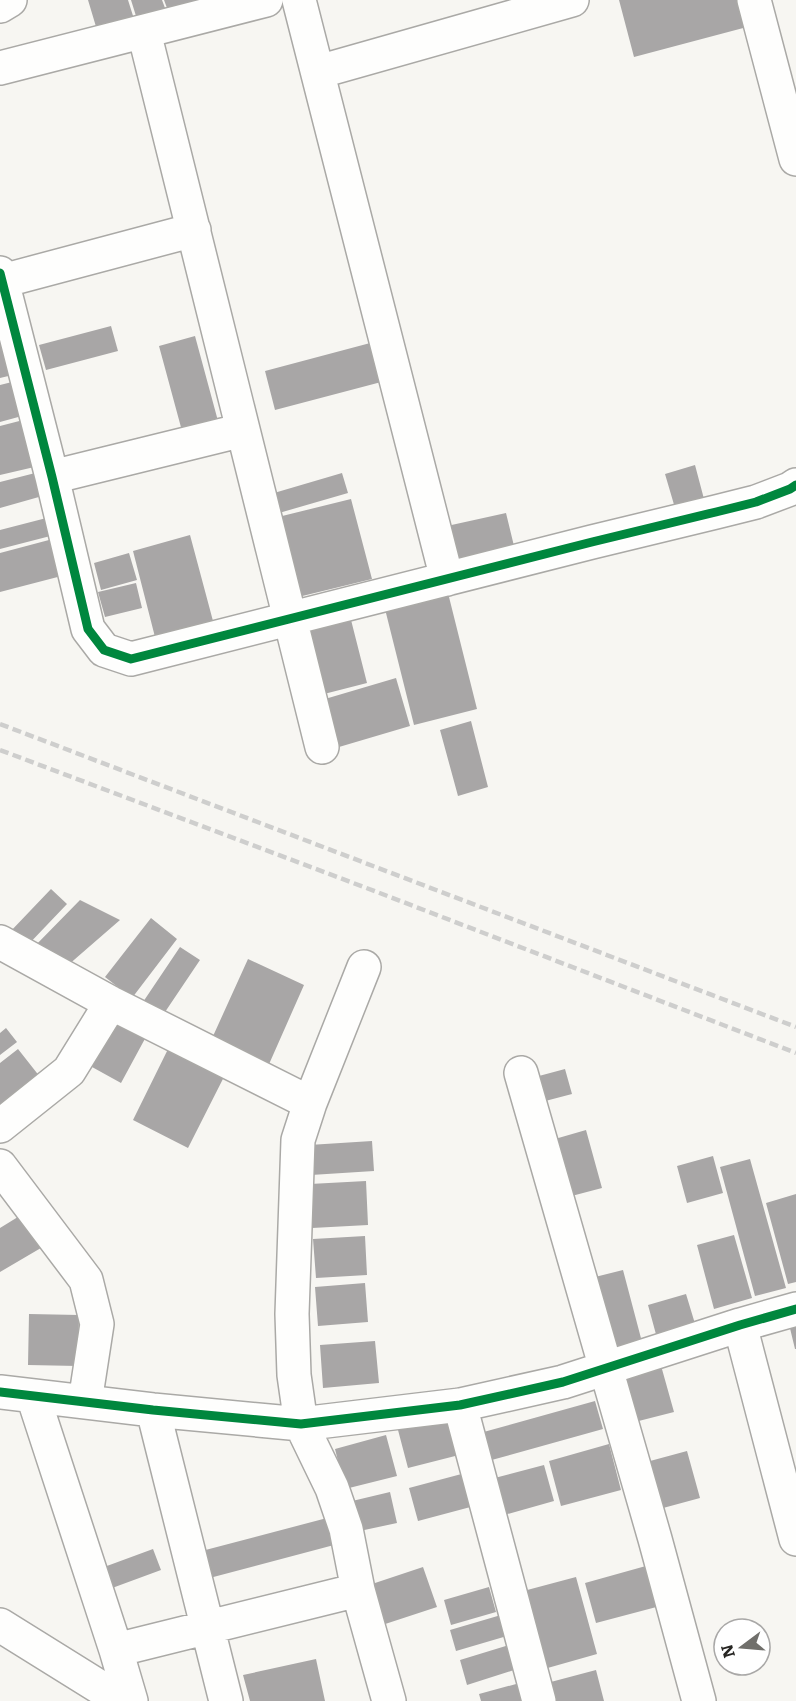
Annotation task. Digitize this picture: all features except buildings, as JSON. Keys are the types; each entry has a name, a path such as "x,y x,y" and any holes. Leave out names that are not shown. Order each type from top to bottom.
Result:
{"street":[{"path":"0,6 10,0"},
{"path":"0,68 266,0"},
{"path":"299,0 447,579"},
{"path":"318,72 572,0"},
{"path":"754,0 796,159"},
{"path":"144,32 322,747"},
{"path":"194,230 1,277 88,629 104,650 131,659 756,502 796,485"},
{"path":"52,477 243,430"},
{"path":"0,942 111,1003 310,1103"},
{"path":"364,966 310,1103 298,1140 292,1314 294,1375 301,1424 332,1488 346,1529 358,1590 389,1701"},
{"path":"0,1126 69,1071 111,1003"},
{"path":"521,1073 699,1701"},
{"path":"0,1166 86,1280 97,1324 85,1402"},
{"path":"0,1392 301,1424 460,1405 563,1382 796,1309"},
{"path":"740,1325 796,1539"},
{"path":"33,1396 131,1701"},
{"path":"460,1405 539,1701"},
{"path":"153,1410 225,1701"},
{"path":"116,1650 358,1590"},
{"path":"0,1625 122,1701"}],"railway":[{"path":"0,724 796,1027"},
{"path":"0,750 796,1053"}],"cycle path":[{"path":"0,273 88,629 104,650 131,659 756,502 796,485"},
{"path":"0,1392 301,1424 460,1405 563,1382 796,1309"}]}
